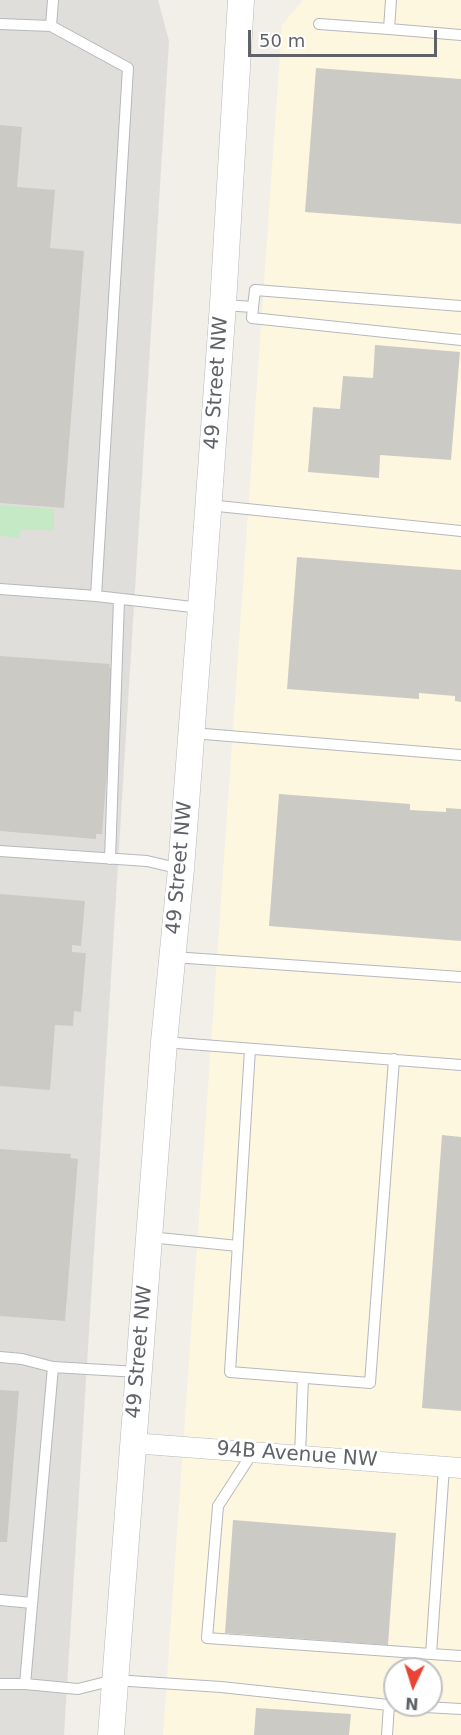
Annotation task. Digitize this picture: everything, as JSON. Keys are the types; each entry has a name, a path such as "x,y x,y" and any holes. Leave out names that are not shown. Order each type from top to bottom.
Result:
{"street":[{"name":"49 Street NW","path":"111,1735 164,1042 192,734 223,304 241,0"},
{"name":"94B Avenue NW","path":"132,1443 452,1467"}],"lane":[{"path":"51,26 53,0"},
{"path":"389,29 391,0"},
{"path":"0,24 51,26 128,68 96,596"},
{"path":"319,24 461,34"},
{"path":"461,306 255,290 252,318 461,340"},
{"path":"223,304 253,308"},
{"path":"208,505 461,531"},
{"path":"0,589 96,596 201,608"},
{"path":"110,859 119,599"},
{"path":"192,734 461,754"},
{"path":"0,851 147,861 181,869"},
{"path":"172,957 461,977"},
{"path":"164,1042 461,1065"},
{"path":"250,1048 230,1372 303,1378 370,1383 394,1059"},
{"path":"149,1237 238,1246"},
{"path":"0,1358 22,1359 54,1367 138,1372"},
{"path":"25,1684 54,1367"},
{"path":"300,1455 303,1378"},
{"path":"253,1452 218,1506 207,1638 461,1656"},
{"path":"431,1654 452,1467"},
{"path":"0,1600 32,1603"},
{"path":"0,1684 78,1689 114,1680 221,1687 383,1704"},
{"path":"443,1708 461,1709"},
{"path":"387,1735 388,1717"}],"shaded area":[{"path":"0,0 158,0 169,41 64,1735 0,1735"},
{"path":"303,0 461,0 461,1735 163,1735 282,25"}],"green space":[{"path":"0,505 54,509 54,530 21,530 19,538 0,536"}],"building":[{"path":"316,68 461,79 461,224 305,212"},
{"path":"0,125 22,127 17,187 55,190 50,248 84,251 64,508 0,503"},
{"path":"375,345 460,352 451,460 380,455 379,478 308,472 313,407 340,409 343,376 373,378"},
{"path":"297,557 461,570 461,702 455,701 455,696 419,693 419,699 287,689"},
{"path":"0,656 110,664 109,668 115,668 102,834 96,834 96,839 0,831"},
{"path":"279,794 410,804 410,810 446,812 446,808 461,809 461,941 269,926"},
{"path":"0,894 85,901 81,946 72,945 72,952 86,953 81,1012 74,1011 73,1026 55,1025 50,1090 0,1086"},
{"path":"442,1135 461,1137 461,1411 422,1408"},
{"path":"0,1149 71,1154 70,1158 78,1159 65,1321 0,1316"},
{"path":"0,1390 19,1391 7,1542 0,1542"},
{"path":"233,1520 396,1533 388,1645 225,1633"},
{"path":"256,1708 351,1714 349,1735 254,1735"}]}
